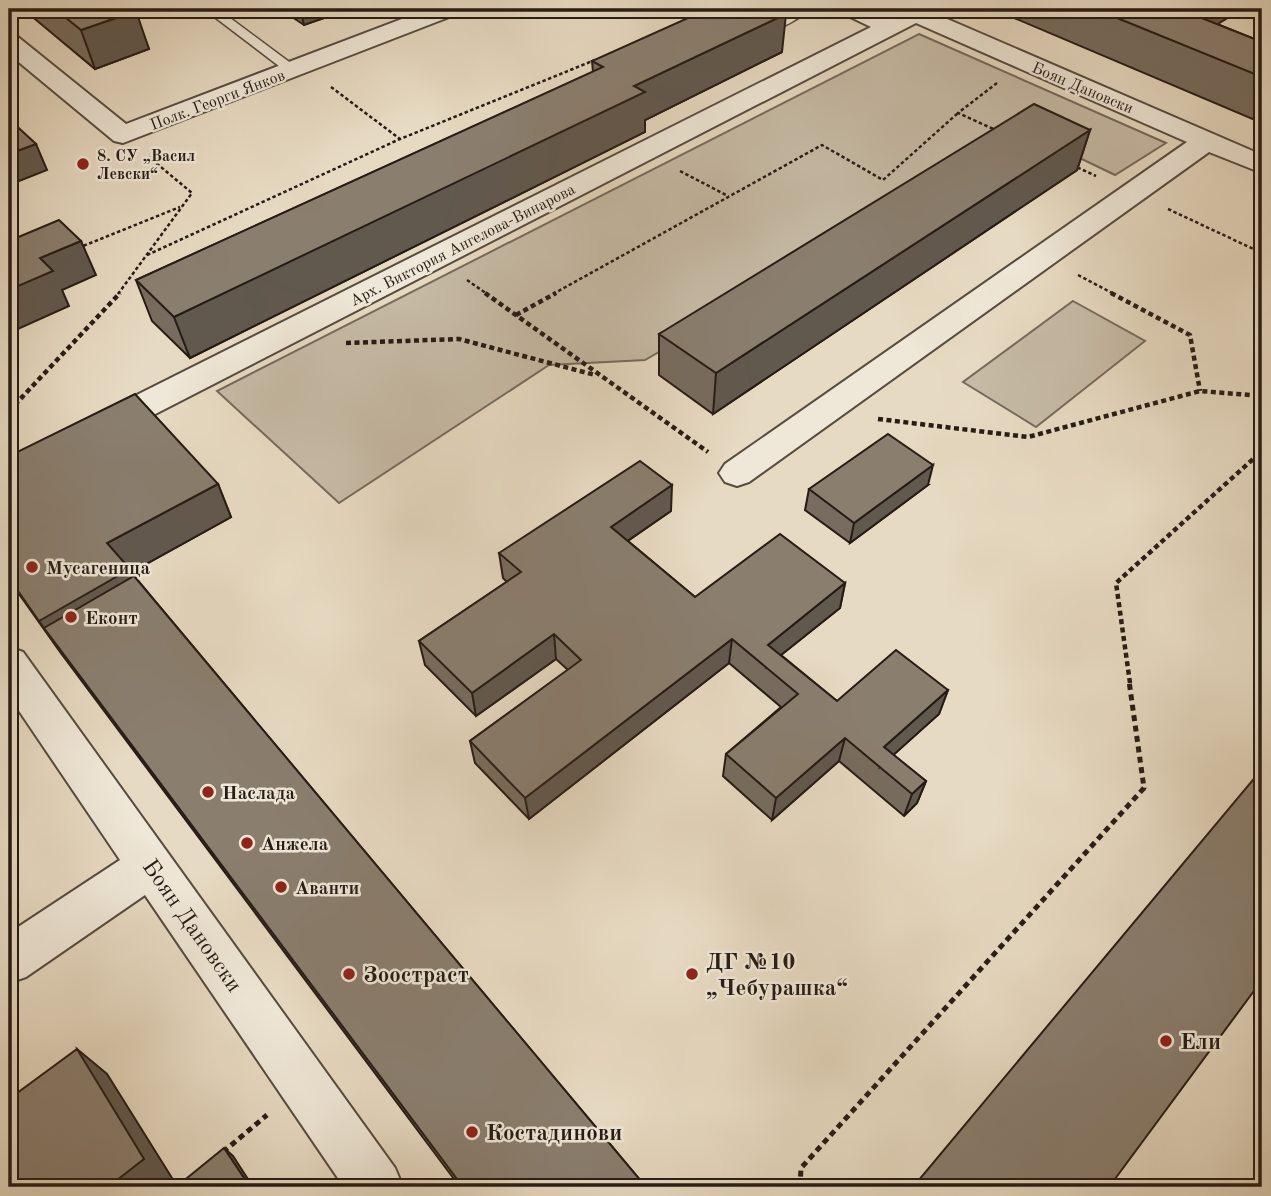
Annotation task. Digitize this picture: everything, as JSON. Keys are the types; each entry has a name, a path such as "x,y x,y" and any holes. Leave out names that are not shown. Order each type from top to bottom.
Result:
{"street":[{"name":"Полк. Георги Янков","path":"122,135 449,9"},
{"name":"Боян Дановски","path":"852,9 903,17 1024,62 1262,165"},
{"name":"Арх. Виктория Ангелова-Винарова","path":"9,474 644,152 903,17"},
{"path":"9,42 122,135"},
{"path":"737,473 1207,141"},
{"name":"Боян Дановски","path":"9,664 376,1187"},
{"path":"9,960 151,865"}],"lane":[{"path":"210,9 298,68"},
{"path":"695,9 729,26 768,28 804,9"}],"path":[{"path":"147,255 400,139 605,56"},
{"path":"516,316 822,145 883,180 958,113 1024,62"},
{"path":"298,68 400,139"},
{"path":"958,113 1002,133"},
{"path":"9,411 118,295 192,193 122,135"},
{"path":"644,152 728,197"},
{"path":"1061,160 1262,253"},
{"path":"71,251 182,207"},
{"path":"436,257 737,473"},
{"path":"1043,257 1190,335 1200,391"},
{"path":"338,344 458,339 599,376"},
{"path":"817,416 866,417 1028,437 1200,391 1262,396"},
{"path":"800,1187 801,1168 1144,788 1116,583 1262,451"},
{"path":"213,1161 303,1083"}],"shaded area":[{"path":"919,34 1166,143 1115,175 1032,135 645,360 549,365 339,503 217,391"},
{"path":"1073,301 1145,341 1036,427 963,382"}],"building":[{"path":"55,9 133,9 136,11 81,30"},
{"path":"708,9 776,9 786,14 634,86 645,92 174,317 136,280 603,67 592,61"},
{"path":"1095,9 1179,9 1262,42 1262,77"},
{"path":"1192,9 1217,9 1207,15"},
{"path":"1034,104 1090,130 716,373 659,334"},
{"path":"9,119 36,144 9,154"},
{"path":"59,220 81,241 40,258 53,271 9,290 9,241"},
{"path":"135,394 218,484 107,543 130,569 39,621 9,578 9,456"},
{"path":"888,434 933,465 854,523 809,489"},
{"path":"640,461 672,485 611,527 695,597 780,534 845,583 768,645 837,701 896,650 948,690 884,747 926,781 912,794 845,738 776,798 726,754 798,694 732,639 525,798 470,741 581,660 554,634 472,693 419,641 521,572 499,553"},
{"path":"134,576 646,1187 463,1187 44,628"},
{"path":"1262,769 1262,980 1109,1187 913,1187"},
{"path":"77,1049 144,1159 108,1187 9,1187 9,1099"},
{"path":"224,1148 250,1187 176,1187"}],"place":[{"name":"8. СУ „Васил Левски“","path":"83,164"},
{"name":"Мусагеница","path":"32,567"},
{"name":"Еконт","path":"71,617"},
{"name":"Наслада","path":"208,792"},
{"name":"Анжела","path":"247,843"},
{"name":"Аванти","path":"281,887"},
{"name":"Зоостраст","path":"349,974"},
{"name":"ДГ №10 „Чебурашка“","path":"692,974"},
{"name":"Ели","path":"1166,1041"},
{"name":"Костадинови","path":"472,1132"}]}
